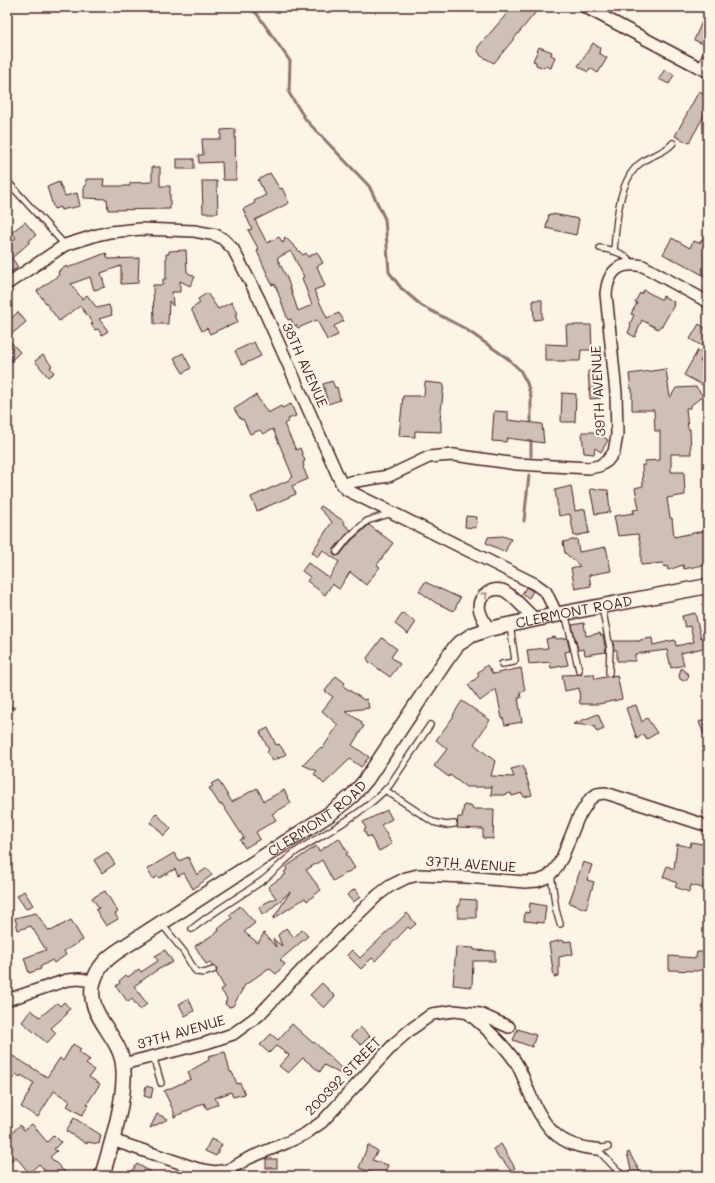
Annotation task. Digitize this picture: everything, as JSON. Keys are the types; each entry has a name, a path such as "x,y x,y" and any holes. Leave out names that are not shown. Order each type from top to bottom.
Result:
{"street":[{"path":"585,7 704,70"},
{"name":"38TH AVENUE","path":"7,284 65,246 103,233 141,229 207,232 227,241 233,249 259,299 342,485"},
{"path":"632,264 643,266 652,270 708,302"},
{"name":"39TH AVENUE","path":"342,485 350,482 389,476 429,458 439,456 454,455 517,464 589,468 599,466 607,461 614,452 617,436 616,393 606,294 607,284 610,276 616,269 624,265 632,264"},
{"path":"342,485 347,490 535,584 546,592 561,614"},
{"name":"CLERMONT ROAD","path":"102,1176 112,1140 122,1092 123,1064 114,1039 99,1017 94,1006 92,994 93,981 99,968 108,957 342,805 360,789 452,650 472,635 510,624 708,586"},
{"path":"489,629 479,611 479,603 484,595 493,590 503,590 508,593 535,619"},
{"path":"551,874 562,858 583,808 590,799 597,794 615,796 708,826"},
{"name":"37TH AVENUE","path":"123,1064 218,1039 234,1034 245,1027 259,1015 317,954 378,894 406,878 418,875 450,876 525,882 538,881 548,877 551,874"},
{"path":"7,1000 67,980 79,979 93,981"},
{"name":"200392 STREET","path":"112,1140 203,1170 230,1173 249,1158 305,1134 322,1122 396,1043 423,1019 432,1014 454,1011 480,1014 509,1027"},
{"path":"467,1012 502,1046 515,1062 539,1114 552,1131 559,1138 569,1143 588,1148 603,1148"}],"lane":[{"path":"704,70 708,50"},
{"path":"614,251 620,206 625,186 631,175 636,166 642,161 662,153 673,143"},
{"path":"7,181 65,246"},
{"path":"600,248 614,251 629,258 632,264"},
{"path":"337,552 348,538 368,521 392,513"},
{"path":"602,606 610,650 609,673"},
{"path":"561,614 579,670"},
{"path":"502,664 514,662 515,660 510,624"},
{"path":"192,929 262,881 302,848 366,807 385,790 430,725"},
{"path":"385,790 433,822 446,825 454,824"},
{"path":"294,836 302,848"},
{"path":"551,874 556,910 560,924"},
{"path":"161,922 197,972 204,973 213,970"},
{"path":"153,1056 161,1083"},
{"path":"603,1148 624,1176"}],"building":[{"path":"511,7 540,7 494,63 481,56 478,51 478,47"},
{"path":"708,8 708,46 694,40"},
{"path":"593,43 600,48 599,53 607,58 598,73 590,68 588,72 578,66"},
{"path":"539,47 552,52 551,55 555,57 551,68 545,66 544,68 536,65 536,62 533,61"},
{"path":"665,69 674,75 669,84 659,79"},
{"path":"699,91 708,96 708,108 689,143 675,136"},
{"path":"235,129 236,180 223,180 222,162 199,163 198,155 203,155 202,139 221,139 221,130"},
{"path":"177,159 194,159 194,169 177,169"},
{"path":"152,167 160,167 160,186 170,186 170,209 108,210 107,199 84,198 84,186 86,186 86,179 104,179 103,186 130,186 130,183 152,182"},
{"path":"270,173 280,189 282,188 289,203 255,220 267,243 279,237 283,243 285,237 303,255 306,253 308,257 317,252 323,263 317,266 325,286 314,290 327,318 339,313 344,321 334,326 338,335 327,340 317,320 298,328 296,325 294,326 291,319 288,320 275,284 272,285 257,251 259,250 248,230 252,229 243,209 266,195 258,180","holes":["291,251 304,277 302,278 312,305 298,311 287,278 277,258"]},
{"path":"202,181 217,181 218,213 203,213"},
{"path":"59,182 65,196 77,193 80,206 61,210 60,207 54,209 47,187"},
{"path":"549,214 579,219 576,235 546,228"},
{"path":"25,222 36,235 12,258 18,267 11,272 7,266 7,245 16,238 12,232"},
{"path":"708,229 708,251 704,257 708,259 708,278 663,254 672,238 690,248 693,241 700,243"},
{"path":"186,250 187,272 195,277 190,286 180,281 180,292 172,292 173,306 169,301 168,324 154,324 153,285 163,285 163,279 166,279 166,254 169,254 169,251"},
{"path":"106,253 108,259 139,258 138,283 121,284 121,266 101,273 105,287 94,290 90,277 71,284 82,299 87,295 97,308 109,305 112,315 99,319 108,331 102,335 98,329 95,330 91,324 93,323 80,306 59,321 37,291 59,275 59,270"},
{"path":"644,290 660,299 662,299 663,296 674,302 674,305 662,326 658,329 642,320 635,337 628,333 634,315 631,314 637,303 635,302 640,293 641,294"},
{"path":"207,293 218,309 232,302 237,314 235,315 238,322 210,334 207,328 202,331 191,309 200,303 198,299"},
{"path":"533,300 542,300 542,319 534,320"},
{"path":"18,312 26,322 7,338 7,322"},
{"path":"699,324 708,330 708,335 702,346 690,339"},
{"path":"566,325 591,325 592,350 581,350 580,361 545,361 545,344 567,345"},
{"path":"7,338 20,352 7,365"},
{"path":"254,342 261,356 242,365 235,351"},
{"path":"698,350 704,354 700,361 708,371 703,376 708,382 708,388 684,375"},
{"path":"183,353 191,368 183,373 174,358"},
{"path":"43,355 52,366 50,367 54,373 48,377 35,361"},
{"path":"666,369 670,398 676,388 696,387 703,396 690,406 690,408 686,408 688,429 690,429 691,454 671,454 671,472 684,472 685,495 667,498 670,518 672,518 674,537 708,530 708,564 684,569 683,565 668,570 667,566 664,567 663,563 641,565 641,546 638,534 618,536 614,516 634,513 633,510 639,509 635,488 643,486 642,465 645,465 645,461 660,460 660,431 655,431 654,410 632,410 632,389 629,374"},
{"path":"588,371 598,371 601,398 590,399"},
{"path":"332,381 335,388 337,387 340,400 328,404 323,384"},
{"path":"425,382 444,384 440,420 441,432 415,431 415,437 399,436 403,396 424,396"},
{"path":"562,393 576,394 575,422 561,422"},
{"path":"256,395 268,413 281,406 282,408 291,404 296,416 288,419 289,421 284,424 296,450 300,448 305,461 303,462 303,467 308,479 292,486 296,494 257,511 251,497 293,477 273,429 263,434 260,430 250,434 243,419 241,420 234,409"},
{"path":"494,411 508,412 508,420 542,424 544,443 507,438 506,442 492,441"},
{"path":"582,432 599,432 599,434 608,440 601,452 595,448 594,454 584,453"},
{"path":"571,486 575,511 585,509 589,533 574,536 570,514 559,516 555,490"},
{"path":"590,489 608,490 610,512 595,514"},
{"path":"321,506 345,522 344,524 351,530 334,549 333,553 335,556 340,555 351,541 369,525 393,543 377,565 380,567 366,585 350,572 339,589 332,584 325,595 307,581 310,577 302,571 308,563 329,578 339,562 323,550 318,557 312,552 332,522 319,508"},
{"path":"466,516 477,517 476,528 465,527"},
{"path":"503,536 511,539 505,552 486,543 488,537"},
{"path":"577,539 579,552 606,547 611,571 589,575 591,586 575,589 571,568 580,566 565,553 563,542"},
{"path":"425,582 460,598 454,611 436,603 419,591"},
{"path":"526,587 533,591 529,598 522,594"},
{"path":"403,613 416,622 408,634 395,624"},
{"path":"695,613 701,638 708,637 708,647 681,653 684,665 671,668 667,650 635,654 635,661 617,661 617,650 614,650 613,641 640,641 652,638 653,645 675,640 676,646 694,642 690,626 685,627 682,616"},
{"path":"584,623 586,636 600,633 601,636 603,635 606,652 585,655 584,649 578,650 572,625"},
{"path":"555,637 556,639 567,638 570,651 565,652 568,665 551,668 550,662 529,664 527,650 548,648 546,639"},
{"path":"382,638 397,649 391,657 400,664 390,677 369,662 367,658"},
{"path":"487,665 493,674 521,668 525,691 520,692 521,698 518,698 522,722 505,725 502,718 496,689 480,701 468,685 479,676 477,673"},
{"path":"681,668 689,675 684,681 680,679 679,676"},
{"path":"594,674 595,679 617,675 622,699 599,704 580,704 579,688 565,691 562,675"},
{"path":"336,676 345,683 343,686 364,700 367,699 369,708 345,711 362,722 361,724 364,726 352,745 369,757 361,767 350,759 324,784 314,774 317,771 303,765 320,748 322,749 338,725 322,711 333,697 325,691"},
{"path":"462,701 490,720 474,744 495,761 491,776 514,777 511,769 523,766 532,795 524,797 522,793 512,796 511,793 491,795 492,787 466,787 450,775 449,777 434,766 447,749 436,740 454,716 453,715"},
{"path":"636,705 642,722 647,718 657,733 647,739 643,734 637,739 626,708"},
{"path":"598,714 604,729 597,732 594,726 573,724"},
{"path":"708,718 708,744 699,722"},
{"path":"268,728 276,745 279,744 286,754 273,761 267,752 269,750 260,732"},
{"path":"218,780 232,802 257,788 264,801 284,790 291,803 272,814 276,820 256,832 260,839 245,848 240,840 244,838 222,804 220,805 209,788 213,786 211,784"},
{"path":"464,805 473,807 472,809 494,809 493,839 483,838 483,829 457,828 458,817 462,817"},
{"path":"387,810 392,819 381,825 392,844 379,851 370,836 367,837 363,822"},
{"path":"156,813 171,829 164,836 155,826 150,823"},
{"path":"339,838 348,853 346,854 355,868 333,881 322,860 306,870 321,890 307,901 305,898 273,919 290,892 265,914 262,914 259,907 276,898 268,887 286,874 284,872 287,870 286,867 316,846 319,851"},
{"path":"691,842 708,845 708,879 706,889 691,885 689,892 675,887 677,883 663,877 667,866 674,869 677,844 690,847"},
{"path":"107,852 115,864 102,873 94,860"},
{"path":"174,853 179,861 188,857 197,875 207,868 212,875 193,889 184,873 178,876 175,869 159,878 158,876 153,879 147,869"},
{"path":"583,862 592,865 587,880 594,882 586,909 569,903"},
{"path":"355,889 361,897 353,902 347,895"},
{"path":"24,891 33,905 26,909 17,896"},
{"path":"105,891 118,912 115,914 118,919 106,926 96,910 99,908 92,898"},
{"path":"460,899 476,900 476,918 458,918 458,906 460,906"},
{"path":"530,903 546,906 544,923 524,921 525,912 529,913"},
{"path":"240,906 255,923 244,932 258,943 264,933 276,947 273,939 282,946 278,935 286,928 294,937 302,930 308,936 280,960 285,964 276,974 269,968 245,985 233,1006 229,1007 225,1004 227,999 221,990 224,987 216,972 217,968 212,966 210,962 206,964 195,946 219,931 218,929 232,918 229,915"},
{"path":"36,913 49,931 71,920 83,940 64,951 66,955 54,963 52,960 40,967 41,969 29,973 24,958 46,950 31,926 18,930 15,918"},
{"path":"407,913 416,924 410,929 408,927 375,961 372,958 361,969 347,955 352,950 360,958"},
{"path":"563,940 563,942 571,941 573,954 559,957 559,976 554,977 549,943"},
{"path":"456,947 495,951 495,961 473,961 472,987 453,985"},
{"path":"165,950 173,962 157,970 134,986 147,1004 140,1010 132,999 128,1002 116,986 126,975 128,977 139,969 141,972 158,961 155,956"},
{"path":"697,952 708,952 708,970 669,970 669,956 696,958"},
{"path":"322,983 335,996 324,1008 310,995"},
{"path":"189,999 194,1011 185,1016 179,1004"},
{"path":"64,1002 70,1009 66,1012 67,1014 51,1028 56,1033 47,1043 22,1022 31,1010 40,1017 57,1003 60,1006"},
{"path":"292,1024 327,1054 349,1076 348,1078 324,1065 320,1072 303,1058 288,1073 279,1066 289,1055 276,1046 269,1053 260,1045 271,1034 278,1040"},
{"path":"360,1027 370,1036 361,1045 351,1036"},
{"path":"518,1029 536,1035 532,1047 513,1040"},
{"path":"73,1044 81,1049 79,1052 90,1060 86,1064 94,1070 89,1077 100,1084 82,1115 67,1106 70,1101 54,1091 38,1117 21,1107 34,1083 21,1075 20,1077 16,1074 7,1087 7,1055 11,1059 13,1056 47,1077 60,1058 63,1061"},
{"path":"225,1052 230,1072 232,1072 237,1084 240,1083 245,1094 233,1097 231,1092 215,1098 218,1104 207,1109 204,1103 174,1117 174,1112 164,1091 191,1079 188,1072 209,1060 208,1056"},
{"path":"146,1086 153,1088 151,1098 144,1096"},
{"path":"157,1114 168,1119 150,1128"},
{"path":"74,1118 101,1135 99,1144 87,1142 87,1144 66,1131"},
{"path":"32,1124 47,1142 54,1135 61,1142 54,1149 57,1151 50,1157 69,1176 50,1176 39,1164 29,1173 16,1157 7,1163 7,1137 20,1125 24,1130"},
{"path":"211,1139 222,1144 216,1156 205,1151"},
{"path":"501,1144 515,1168 511,1171 501,1158 499,1159 493,1149"},
{"path":"368,1145 378,1151 372,1160 388,1165 384,1176 359,1168"},
{"path":"629,1152 641,1174 637,1176 631,1176 629,1171 631,1169 627,1153"},
{"path":"266,1159 277,1159 277,1168 266,1168"},
{"path":"137,1164 158,1176 129,1176"}],"waterway":[{"path":"250,7 257,14 290,61 289,93 306,120 369,186 385,219 389,272 401,288 422,306 464,328 507,358 520,370 527,383 531,397 531,426"},
{"path":"531,438 531,456"},
{"path":"524,521 529,475"},
{"path":"7,707 14,708"}]}
